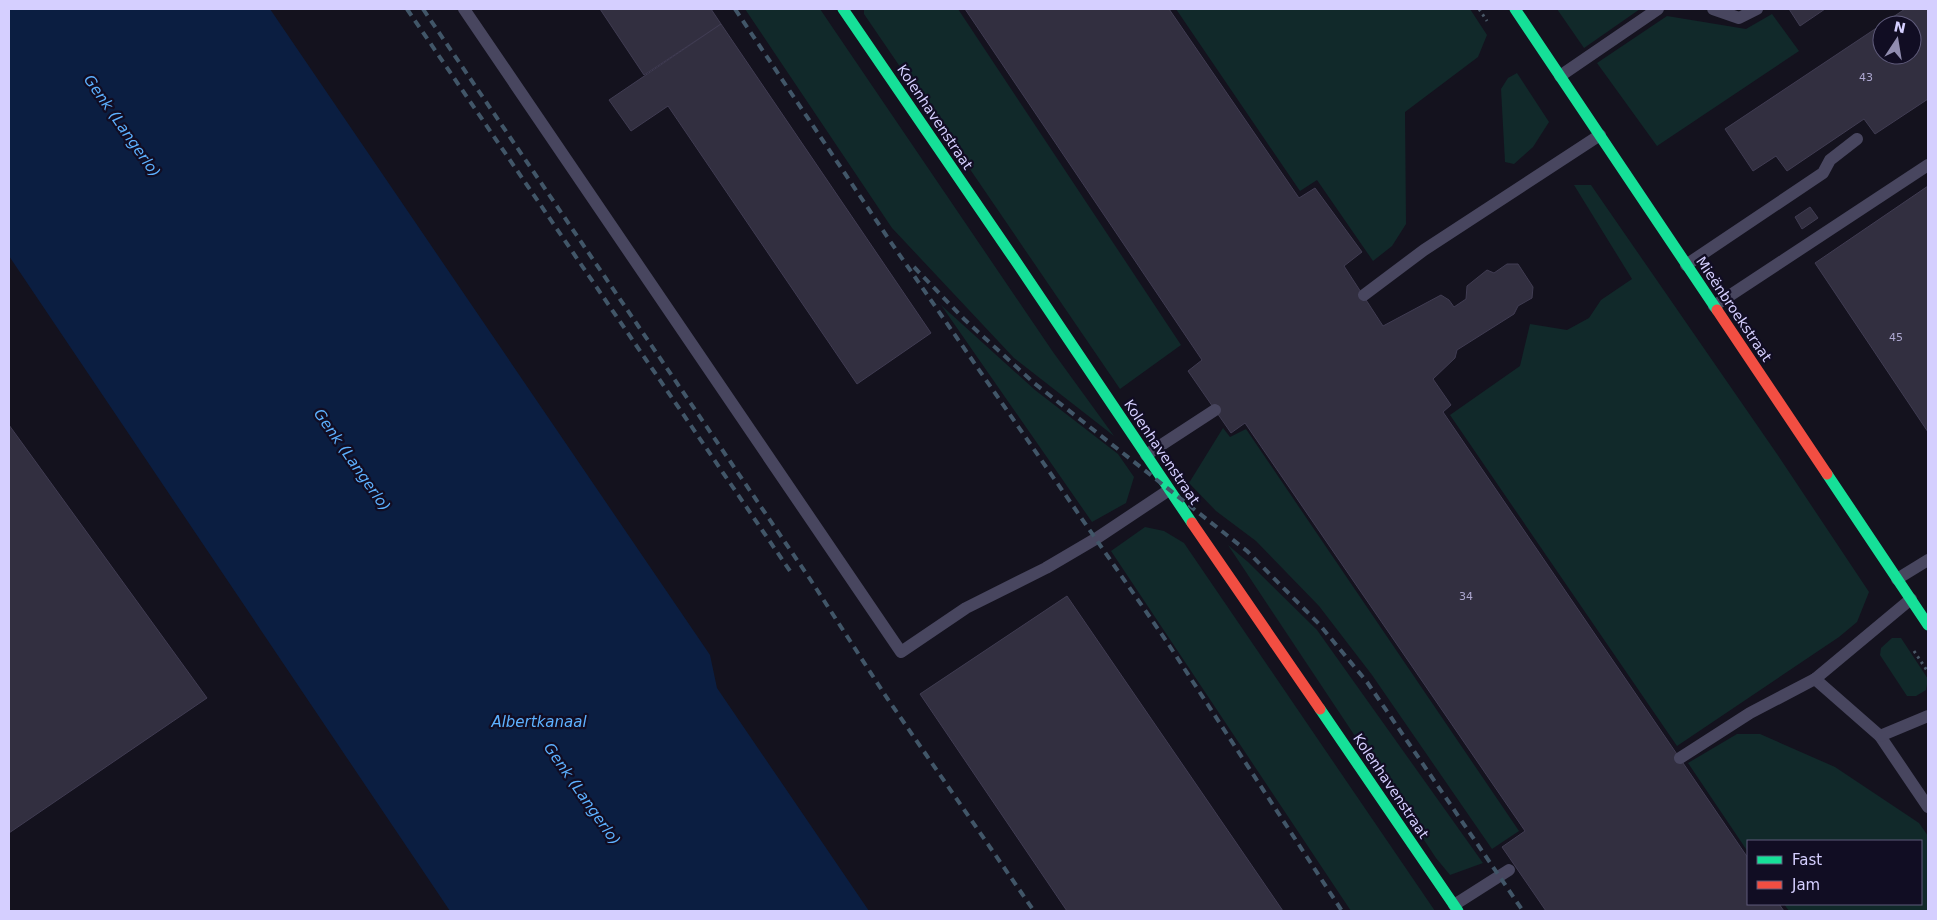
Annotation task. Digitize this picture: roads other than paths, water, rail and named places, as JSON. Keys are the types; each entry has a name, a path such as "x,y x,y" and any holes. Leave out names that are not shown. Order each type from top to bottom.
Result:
{"street":[{"name":"Kolenhavenstraat","path":"843,9 1018,263 1169,490 1456,908"},
{"name":"Mieënbroekstraat","path":"1515,9 1928,625"}],"lane":[{"path":"464,9 901,652 966,608 1046,568 1169,490"},
{"path":"1560,76 1658,9"},
{"path":"1713,9 1739,18 1756,9"},
{"path":"1364,295 1424,250 1600,135"},
{"path":"1686,265 1823,173 1830,160 1857,139"},
{"path":"1714,306 1928,165"},
{"path":"1146,455 1215,410"},
{"path":"1897,579 1928,560"},
{"path":"1680,758 1750,713 1815,679 1910,598"},
{"path":"1815,679 1880,736 1928,807"},
{"path":"1880,736 1928,716"},
{"path":"1456,908 1509,870"}],"water":[{"name":"Albertkanaal","path":"9,9 270,9 710,655 717,688 869,911 450,911 9,256"}],"railway":[{"path":"407,9 790,571"},
{"path":"423,9 810,579 887,698 1034,911"},
{"path":"735,9 890,241 1167,642 1342,911"},
{"path":"914,267 964,319 1034,383 1247,551 1319,624 1367,682 1523,911"}],"water label":[{"name":"Genk (Langerlo)","path":"122,126"},
{"name":"Genk (Langerlo)","path":"352,460"},
{"name":"Genk (Langerlo)","path":"582,794"}]}
